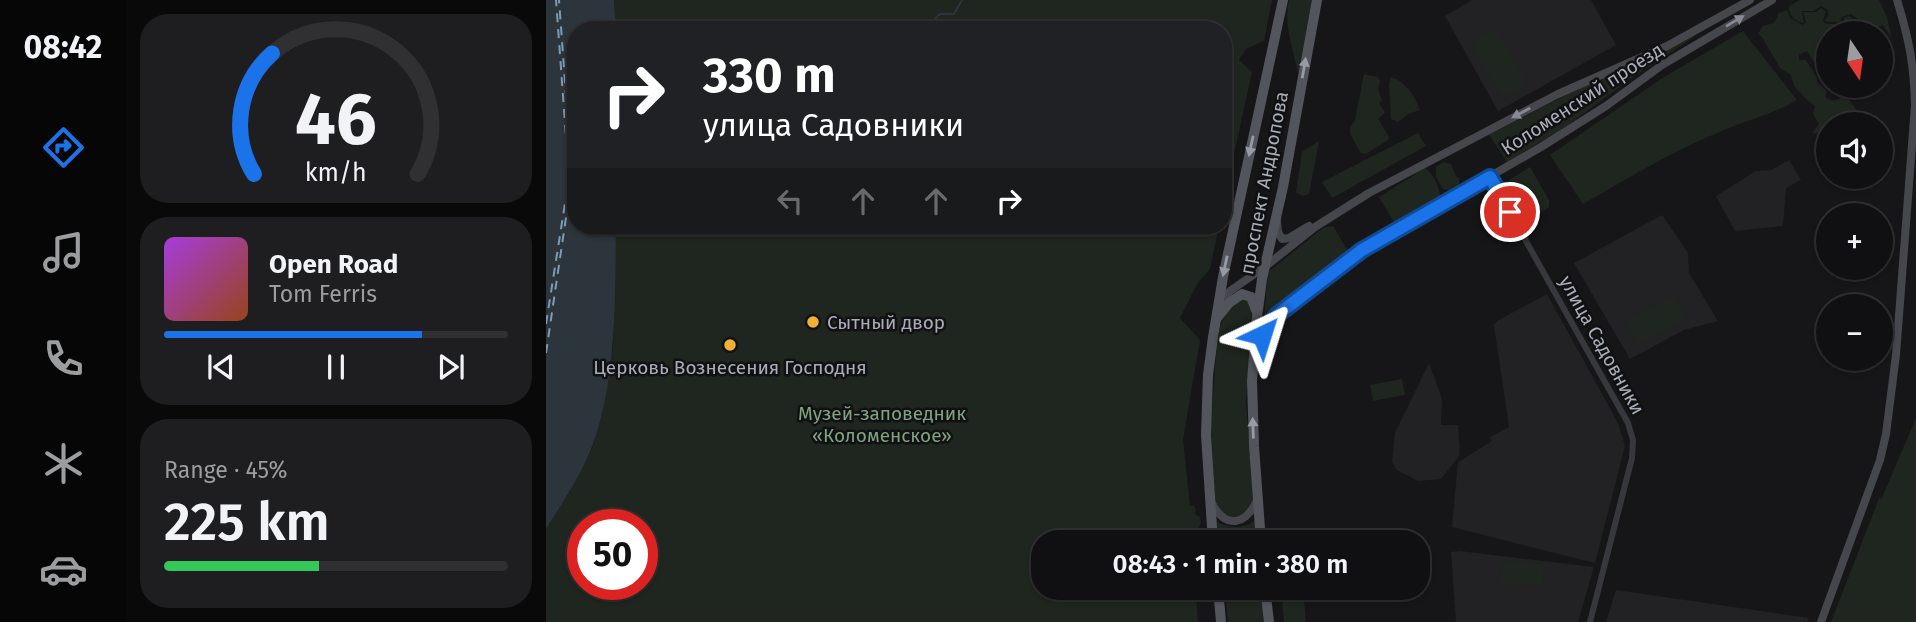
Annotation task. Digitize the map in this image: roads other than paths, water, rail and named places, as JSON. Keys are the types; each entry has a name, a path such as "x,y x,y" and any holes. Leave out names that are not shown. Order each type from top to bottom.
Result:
{"main road":[{"name":"проспект Андропова","path":"1212,530 1206,428 1208,375 1215,322 1283,0"},
{"name":"проспект Андропова","path":"1260,530 1253,406 1257,317 1262,279 1277,217 1317,0"},
{"name":"Коломенский проезд","path":"1218,305 1230,291 1325,220 1368,193 1558,94 1667,46 1750,0"},
{"name":"Коломенский проезд","path":"1254,357 1262,335 1277,315 1362,250 1490,177 1606,106 1662,65 1772,0"},
{"path":"1821,622 1880,460 1892,398 1915,105 1914,67 1909,38 1897,0"},
{"path":"1277,217 1278,232 1282,239 1289,238 1318,220 1325,220"},
{"path":"1215,322 1229,303 1242,294 1249,295 1253,300 1257,317"},
{"path":"1209,500 1222,517 1237,521 1251,512 1258,496"},
{"path":"1219,600 1221,622"},
{"path":"1266,600 1269,622"}],"street":[{"path":"1693,32 1699,43"},
{"name":"улица Садовники","path":"1490,177 1628,423 1633,440 1632,458 1590,622"}],"waterway":[{"path":"933,21 940,14 954,14 962,0"}],"place":[{"name":"Сытный двор","path":"813,322"},
{"name":"Церковь Вознесения Господня","path":"730,345"}],"park label":[{"name":"Музей-заповедник «Коломенское»","path":"882,424"}]}
